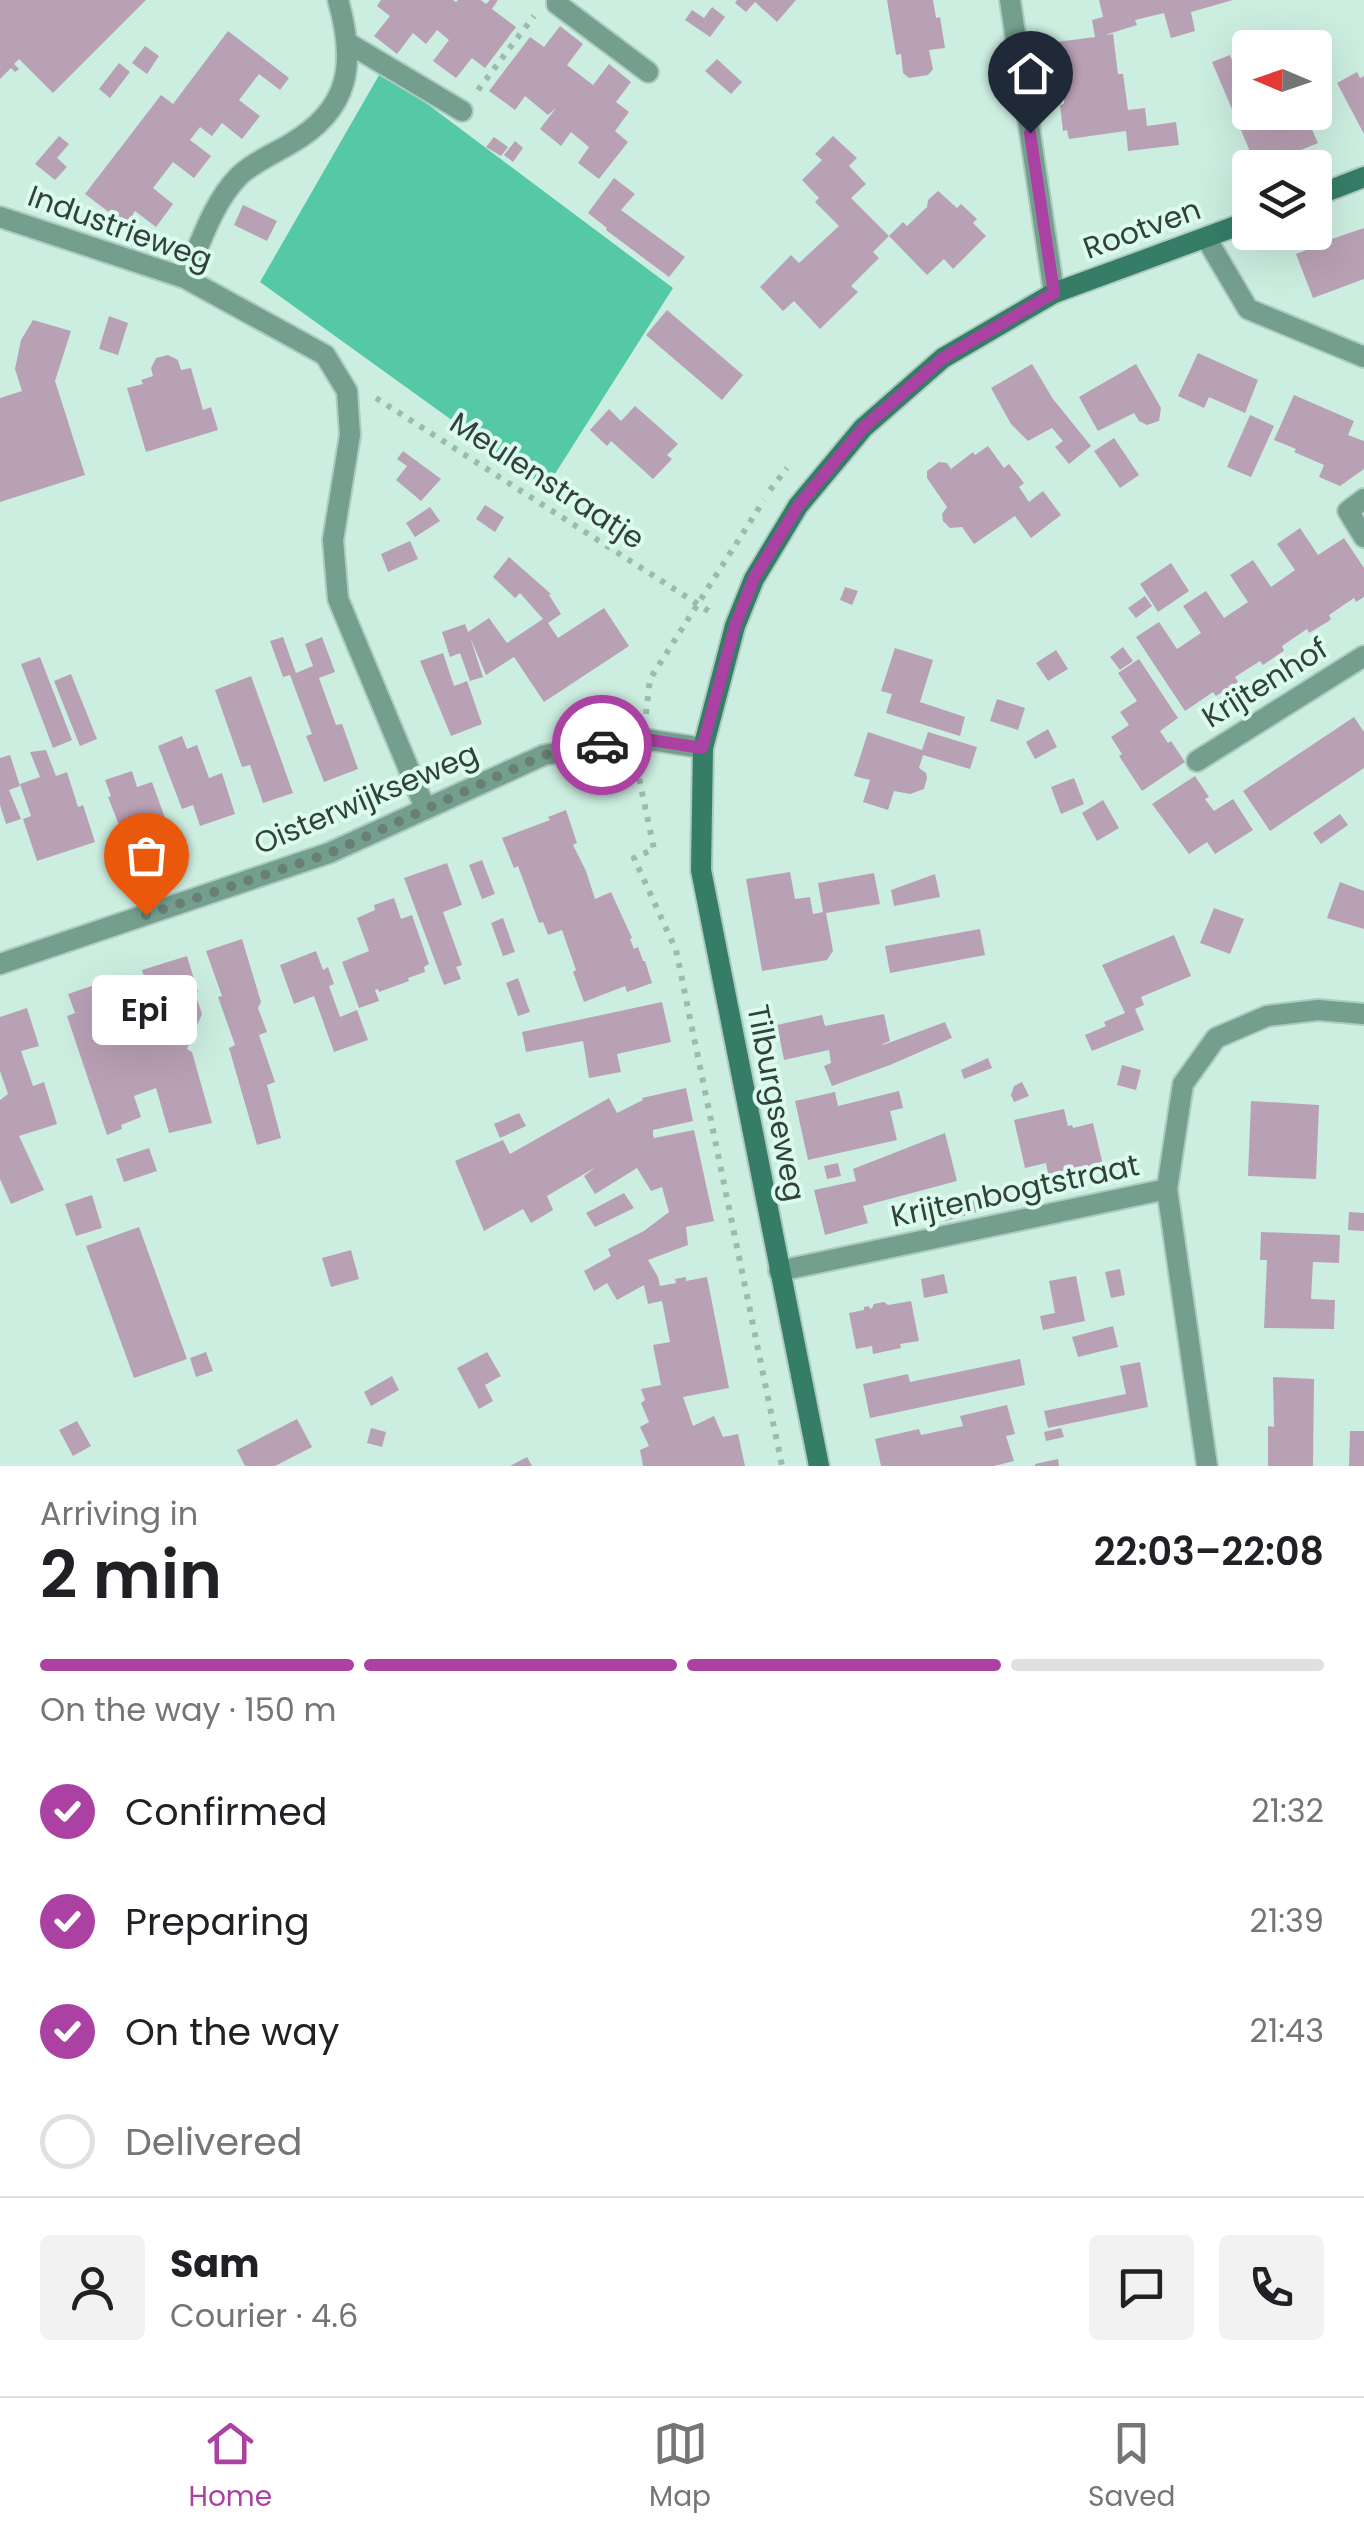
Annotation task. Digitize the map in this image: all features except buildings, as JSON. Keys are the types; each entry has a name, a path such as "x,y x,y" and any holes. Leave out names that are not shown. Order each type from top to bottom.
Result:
{"street":[{"path":"185,278 216,208 238,176 316,126 338,99 348,72 348,42 338,0"},
{"path":"557,0 557,4 648,72"},
{"path":"1010,0 1054,293"},
{"path":"348,42 462,110"},
{"path":"1332,189 1364,177"},
{"name":"Industrieweg","path":"0,218 185,278 325,355 337,372"},
{"name":"Rootven","path":"702,748 735,626 754,578 798,506 863,428 943,358 1054,293 1232,228"},
{"path":"1206,238 1248,310 1364,357"},
{"path":"337,372 347,391 350,435 334,540 338,600 426,808"},
{"path":"1364,499 1348,511 1364,537"},
{"name":"Krijtenhof","path":"1197,761 1364,656"},
{"name":"Oisterwijkseweg","path":"0,964 330,853 544,755 644,739 702,748"},
{"name":"Tilburgseweg","path":"702,748 701,870 819,1466"},
{"path":"1166,1190 1183,1084 1216,1038 1267,1016 1318,1010 1364,1014"},
{"name":"Krijtenbogtstraat","path":"779,1271 1166,1190 1207,1466"}],"path":[{"path":"462,110 534,16"},
{"name":"Meulenstraatje","path":"337,372 735,626"},
{"path":"782,1466 676,950 634,858 654,848 638,778 650,678 777,479 790,466"}],"green space":[{"path":"382,70 673,288 546,488 260,282"}],"way so far":[{"path":"146,915 330,853 544,755 602,745"}],"place":[{"name":"Epi","path":"146,915"}],"route":[{"path":"602,745 644,739 702,748 735,626 754,578 798,506 863,428 943,358 1054,293 1030,133"}]}
